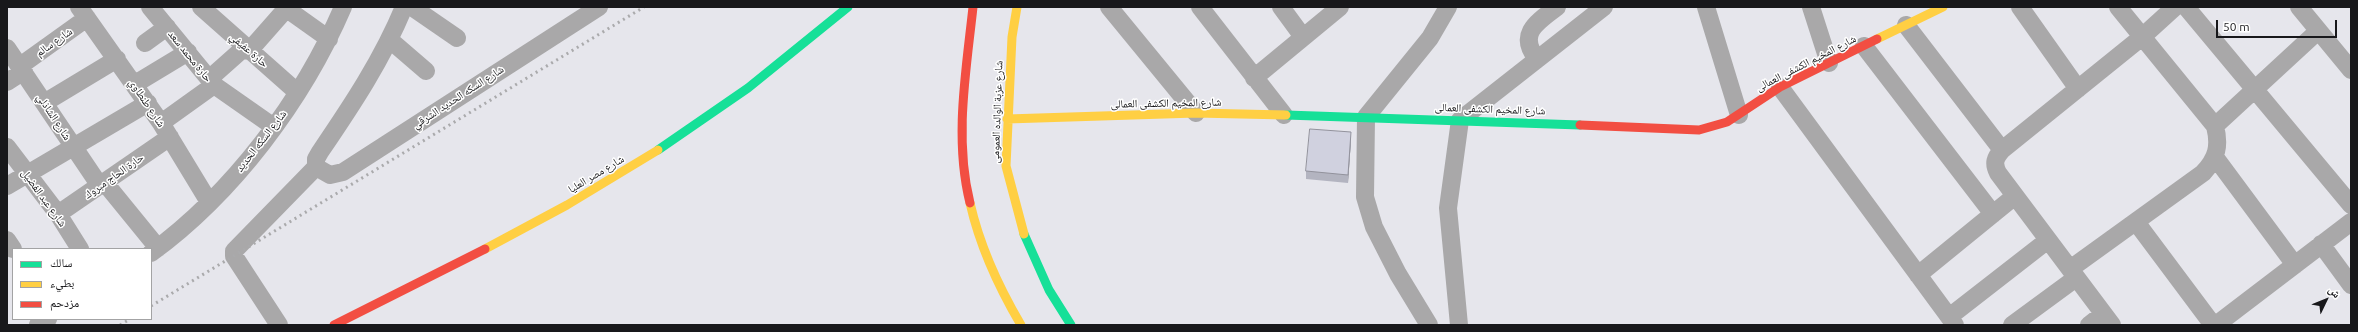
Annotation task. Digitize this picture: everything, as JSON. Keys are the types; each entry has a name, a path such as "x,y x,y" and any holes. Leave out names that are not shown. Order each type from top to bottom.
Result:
{"street":[{"name":"حارة محمد سعد","path":"150,7 212,82 274,127"},
{"name":"حارة عفيفي","path":"201,7 297,92"},
{"name":"شارع السكه الحديد","path":"155,250 209,202 274,127 329,39 343,7"},
{"path":"279,325 234,256 234,251 316,168 316,159 367,82 390,40 404,7"},
{"path":"412,7 457,38"},
{"name":"شارع مصر العليا","path":"334,325 520,231 615,178 693,127 750,86 848,7"},
{"path":"973,7 962,116 966,190 974,226 986,262 1002,296 1021,325"},
{"name":"شارع عزبة الوالده العمومى","path":"1017,7 1012,37 1006,166 1016,209 1033,257 1049,290 1070,325"},
{"path":"1109,7 1196,113"},
{"path":"1200,7 1284,115"},
{"path":"1281,7 1303,37"},
{"path":"1254,78 1340,7"},
{"path":"1429,325 1398,274 1374,226 1365,197 1366,117 1430,38 1448,7"},
{"path":"1537,59 1531,51 1528,42 1530,32 1534,24 1557,7"},
{"path":"1459,325 1448,208 1460,120 1604,7"},
{"path":"1706,7 1739,115"},
{"path":"1811,7 1829,63"},
{"name":"شارع المخيم الكشفى العمالى","path":"1007,119 1196,113 1460,120 1699,130 1720,125 1739,115 1780,87 1943,7"},
{"path":"2020,7 2078,89"},
{"path":"2012,325 2136,222 2203,173 2215,157 2218,149 2215,126 2118,7"},
{"path":"2089,325 2107,319 1994,166 1997,156 2002,150 2142,37 2175,7"},
{"path":"2186,7 2351,205"},
{"path":"2299,7 2351,70"},
{"path":"285,8 329,39"},
{"name":"حارة الحاج مبروك","path":"58,214 102,185 166,130 212,82 247,49 285,8"},
{"name":"شارع السكه الحديد الشرقي","path":"316,168 330,175 343,172 589,10"},
{"name":"شارع طنطاوي","path":"83,13 148,103 209,202"},
{"name":"شارع سالم","path":"7,82 83,13"},
{"path":"1906,25 2002,150"},
{"path":"145,42 167,27"},
{"path":"2215,126 2318,30"},
{"path":"390,40 426,71"},
{"path":"1864,46 1993,214"},
{"name":"شارع الشاذلي","path":"7,48 22,68 73,146 102,185 155,250"},
{"path":"135,84 188,52"},
{"path":"44,103 117,59"},
{"path":"1780,87 1952,321 2048,240"},
{"path":"7,186 148,103"},
{"name":"شارع عبد الفضيل","path":"7,147 58,214 79,248"},
{"path":"2215,157 2295,264"},
{"path":"1918,275 2015,196"},
{"path":"2136,222 2213,325"},
{"path":"2216,325 2351,222"},
{"path":"2321,244 2351,284"}],"building":[{"path":"1310,129 1351,132 1348,175 1306,171"}],"railway":[{"path":"152,305 644,7"},
{"path":"120,325 128,320"}],"traffic: fast":[{"path":"658,150 748,88 848,7"},
{"path":"1286,115 1580,125"},
{"path":"1024,234 1049,290 1071,325"}],"traffic: slow":[{"path":"1017,7 1012,37 1006,166 1024,234"},
{"path":"1877,39 1943,7"},
{"path":"1007,119 1196,113 1286,115"},
{"path":"485,249 567,205 658,150"},
{"path":"970,203 984,251 1005,296 1021,325"}],"traffic: jam":[{"path":"970,203 965,179 962,130 965,81 973,7"},
{"path":"1580,125 1699,130 1727,122 1780,87 1877,39"},
{"path":"334,325 485,249"}]}
